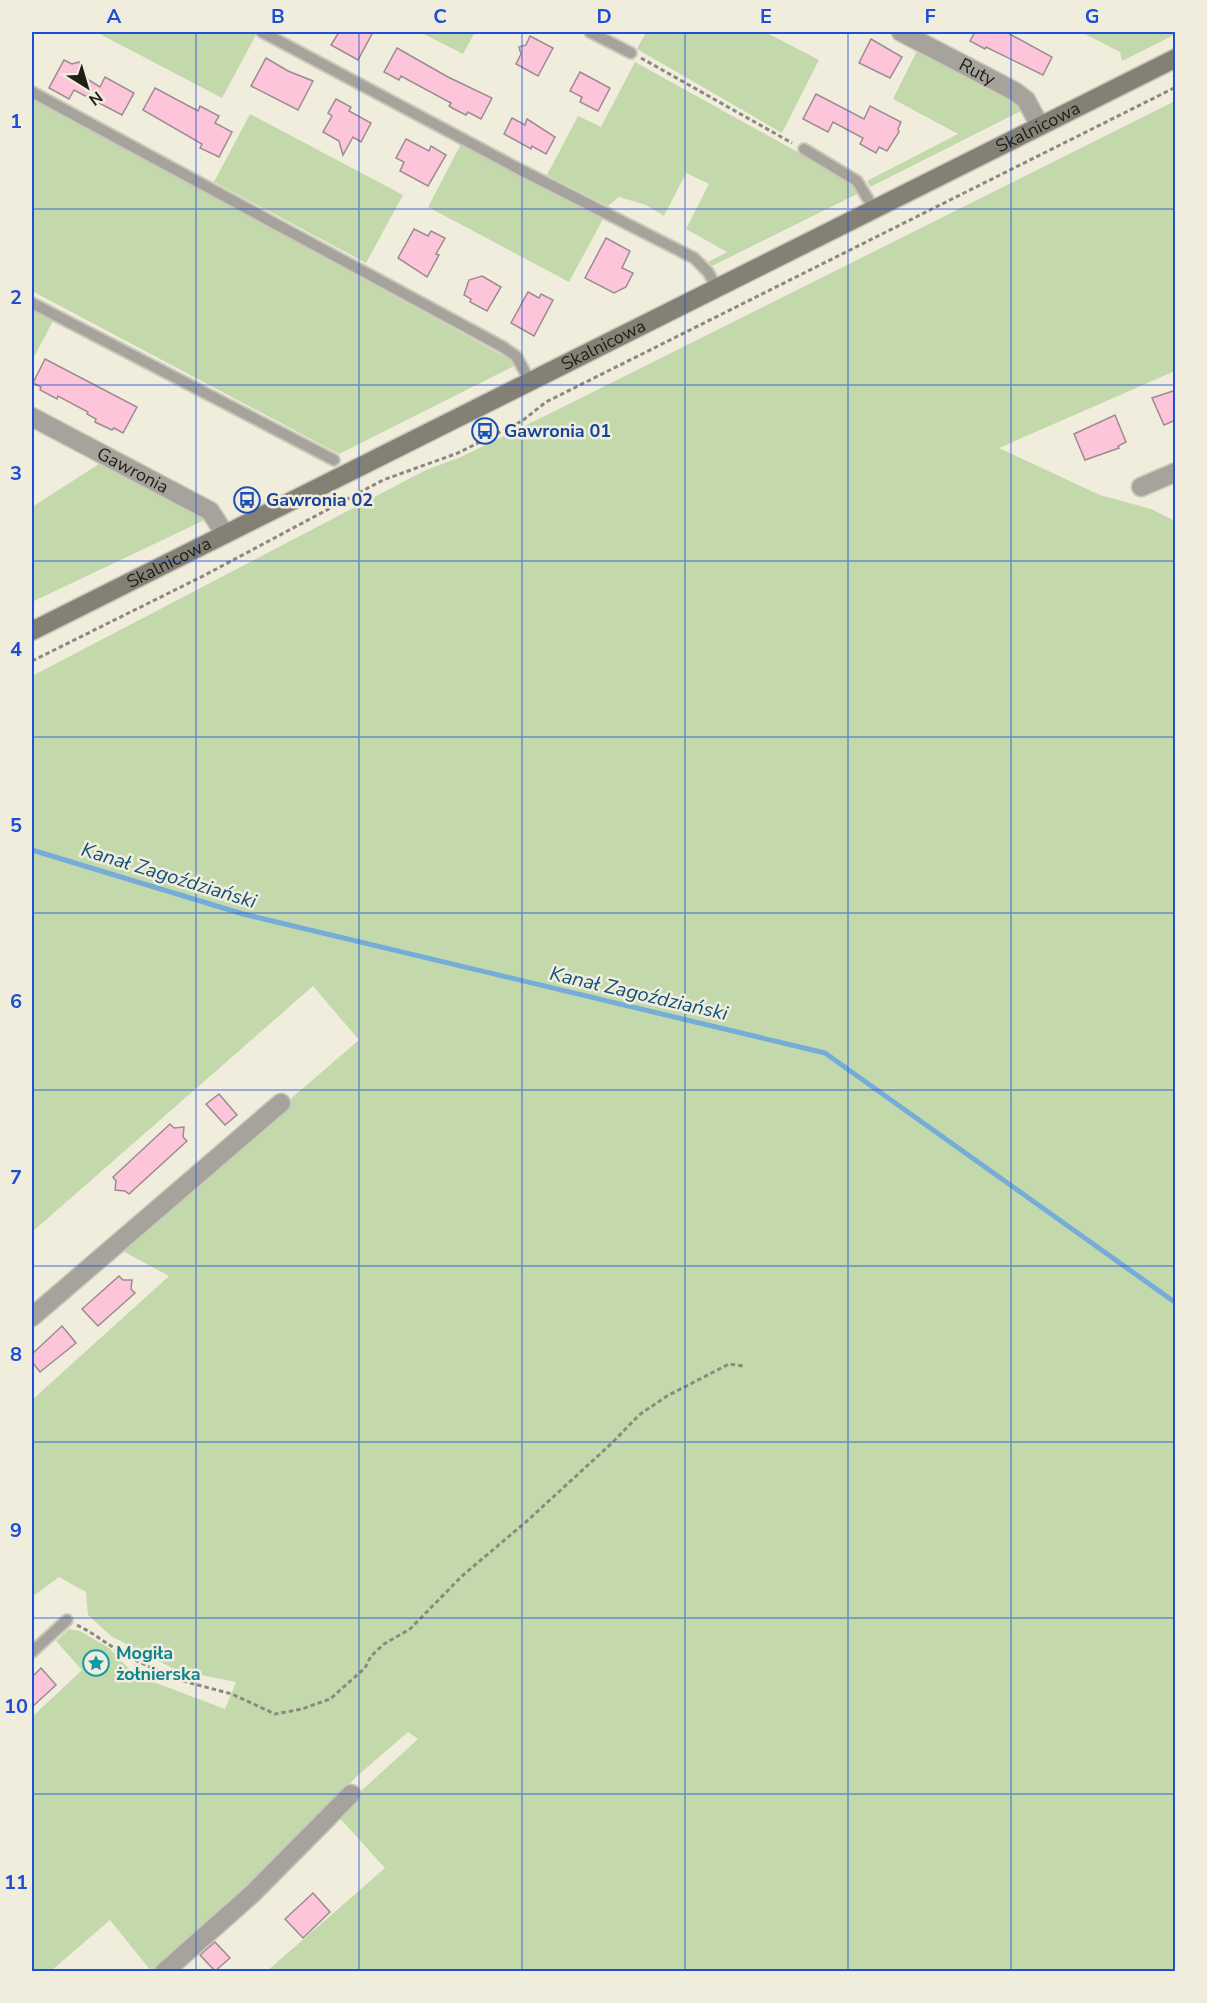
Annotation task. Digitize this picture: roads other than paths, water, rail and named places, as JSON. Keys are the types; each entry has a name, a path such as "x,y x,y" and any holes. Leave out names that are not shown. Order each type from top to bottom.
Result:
{"street":[{"name":"Ruty","path":"901,32 1014,91 1026,100 1040,126"},
{"name":"Skalnicowa","path":"32,631 1176,58"},
{"name":"Gawronia","path":"32,417 210,511 225,534"},
{"path":"1141,487 1176,472"},
{"path":"32,1317 281,1103"},
{"path":"164,1971 250,1895 351,1794"}],"lane":[{"path":"262,32 521,170 694,258 708,272 717,288"},
{"path":"590,32 631,53"},
{"path":"32,92 503,347 516,356 530,381"},
{"path":"804,149 857,181 874,209"},
{"path":"32,303 334,460"},
{"path":"32,1652 67,1620"}],"waterway":[{"name":"Kanał Zagoździański","path":"32,850 243,914 825,1053 1176,1303"}],"place":[{"name":"Gawronia 01","path":"485,431"},
{"name":"Gawronia 02","path":"247,500"},
{"name":"Mogiła żołnierska","path":"96,1663"}]}
